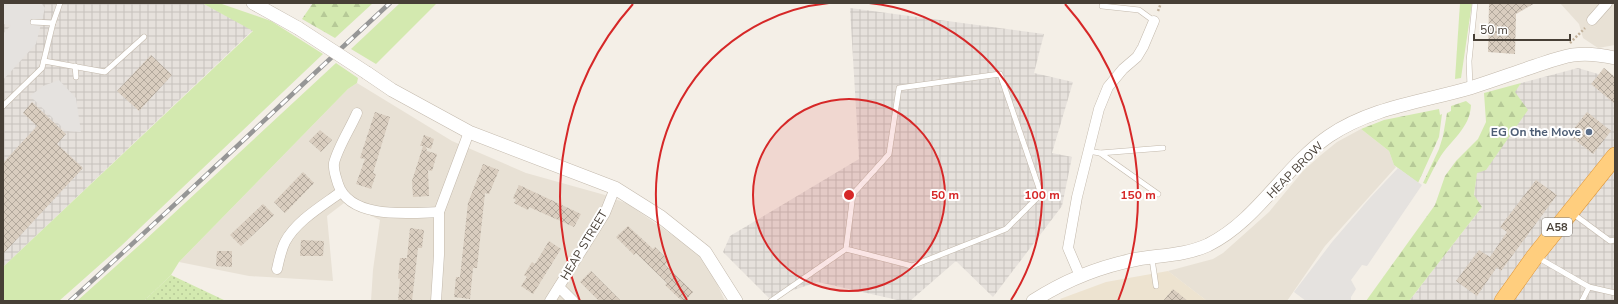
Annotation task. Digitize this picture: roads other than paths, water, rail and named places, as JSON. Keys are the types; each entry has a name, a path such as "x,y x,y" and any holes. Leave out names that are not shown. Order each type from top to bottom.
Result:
{"highway":[{"name":"A58","path":"1503,301 1535,256 1615,156"}],"street":[{"path":"254,3 298,28 392,90 469,132 615,188 661,217 705,252 736,301"},
{"path":"1592,20 1607,3"},
{"path":"1080,276 1068,248 1088,151 1099,109 1108,86 1123,69 1137,57 1148,38 1154,21"},
{"name":"HEAP BROW","path":"1032,301 1080,276 1107,267 1179,254 1207,245 1243,222 1307,154 1329,136 1359,119 1378,112 1470,88 1573,55 1590,55 1615,58"},
{"path":"357,113 350,131 340,147 334,165 335,175 341,192 355,204 379,212 391,214 439,212"},
{"path":"436,301 439,255 439,212 469,132"},
{"name":"HEAP STREET","path":"550,301 605,213 615,188"},
{"path":"277,269 285,242 291,233 341,192"},
{"path":"559,287 574,301"}],"lane":[{"path":"3,106 42,68 53,23 60,3"},
{"path":"1470,88 1469,61 1475,3"},
{"path":"1102,6 1139,10 1154,21"},
{"path":"33,22 53,23"},
{"path":"44,61 105,72 144,37"},
{"path":"75,66 76,77"},
{"path":"771,301 846,249 853,194 889,154 899,88 1000,74 1041,194 1006,229 912,266 846,249"},
{"path":"1088,151 1100,153 1162,148"},
{"path":"1100,153 1158,194"},
{"path":"1570,211 1610,241 1615,240"},
{"path":"1535,256 1589,287 1615,293"},
{"path":"1151,258 1156,286"},
{"path":"1582,301 1589,287"}],"railway":[{"path":"70,301 390,3"}],"place":[{"name":"EG On the Move","path":"1589,132"}]}
